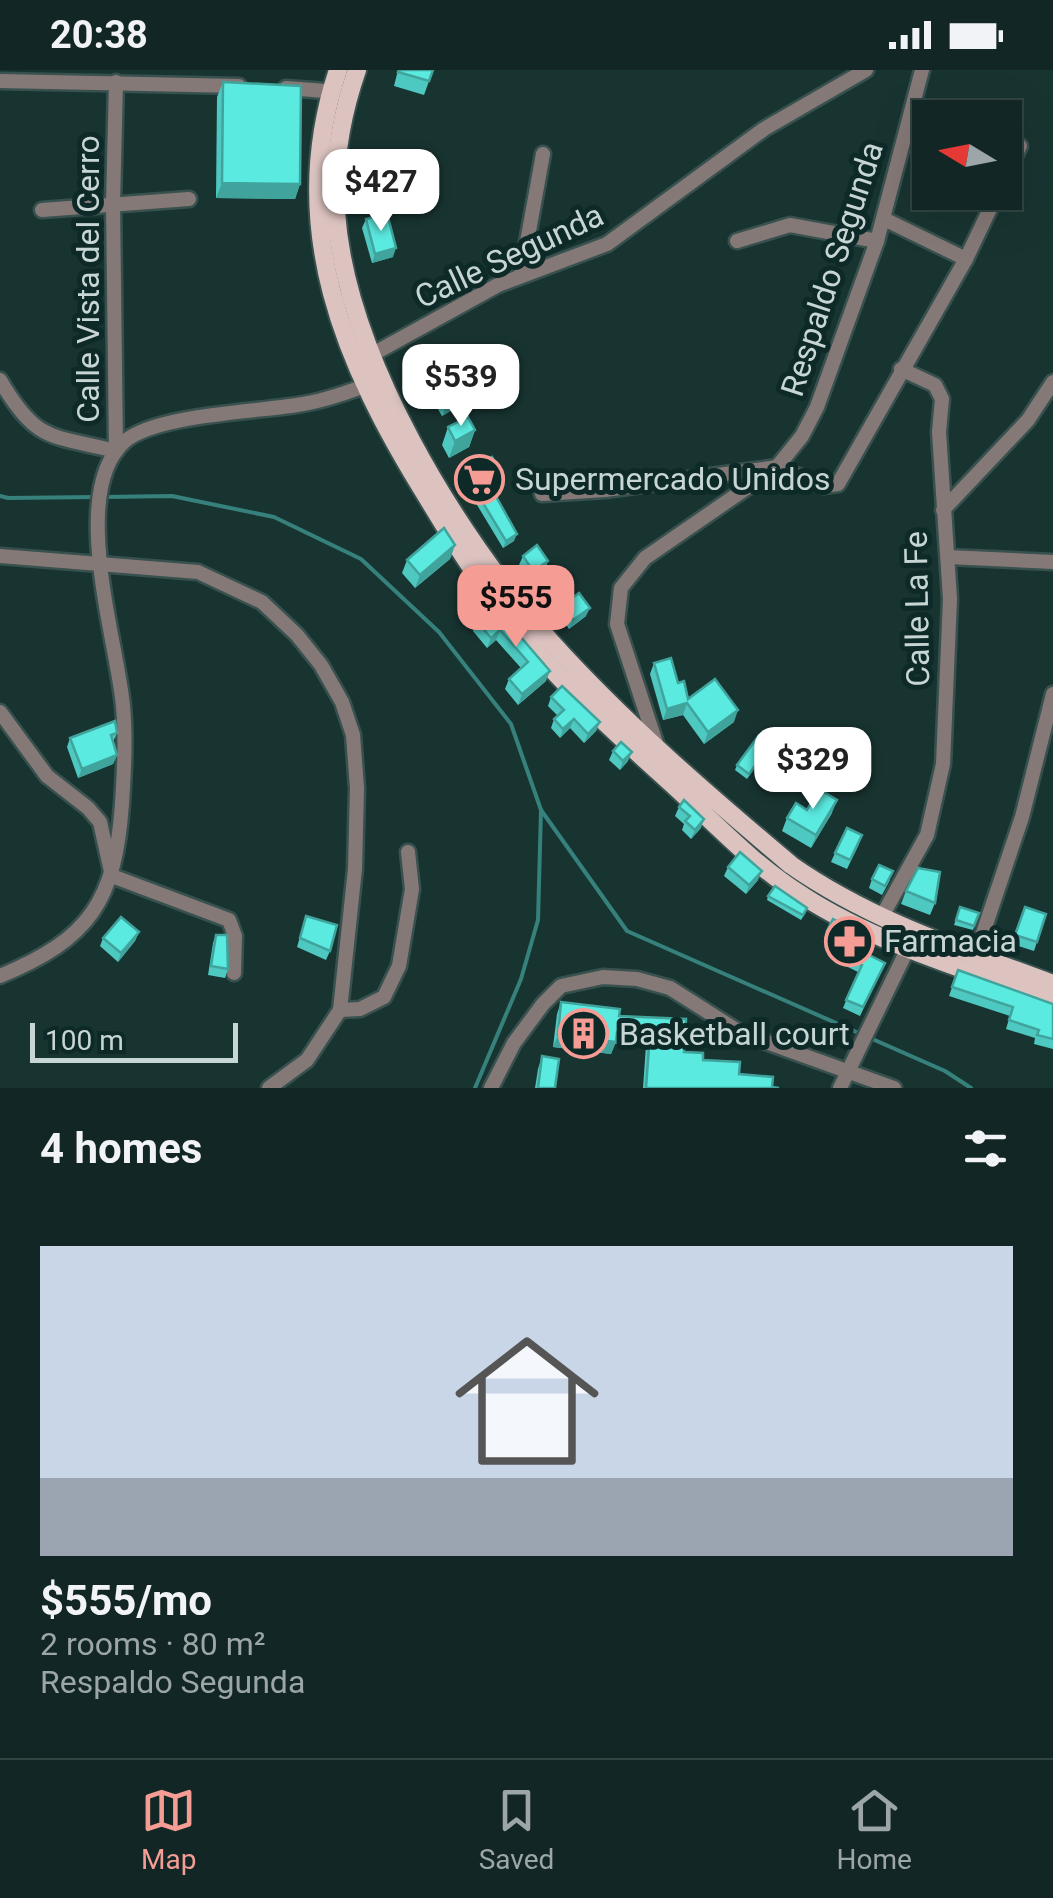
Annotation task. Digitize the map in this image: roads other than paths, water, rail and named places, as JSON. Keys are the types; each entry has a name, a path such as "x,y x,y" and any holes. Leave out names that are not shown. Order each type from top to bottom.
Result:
{"main road":[{"path":"338,70 336,210 347,278 372,354 406,427 450,505 516,600 562,653 660,751 791,865 912,940 1053,1001"},
{"path":"357,70 340,92 316,187 321,251 337,318 389,434 470,566 517,629 636,752 775,877 841,918 976,954 1053,984"}],"street":[{"name":"Calle Segunda","path":"372,354 521,275 607,244 764,130 866,70"},
{"name":"Respaldo Segunda","path":"660,751 617,624 621,588 645,558 777,467 802,436 817,408 878,241 922,70"},
{"path":"0,82 260,87"},
{"name":"Calle Vista del Cerro","path":"0,380 29,424 44,433 116,451 113,203 116,82"},
{"path":"278,88 340,92"},
{"path":"521,275 543,154"},
{"path":"42,210 188,199"},
{"path":"542,494 592,492 777,467 823,486 838,484 966,259 989,210"},
{"path":"884,219 966,259"},
{"path":"737,241 790,226 878,241"},
{"name":"Calle La Fe","path":"881,918 926,835 943,764 950,599 940,392 901,369"},
{"path":"0,976 43,958 62,944 90,917 112,876 124,771 123,707 100,565 99,528 101,488 116,451 131,436 172,422 303,404 384,379"},
{"path":"943,510 1028,420 1053,382"},
{"path":"0,556 198,572 262,602 322,665 342,702 353,735 358,788 355,869 340,1010 307,1060 269,1088"},
{"path":"948,557 1053,562"},
{"path":"976,954 1022,817 1053,694"},
{"path":"0,712 47,776 100,822 112,876"},
{"path":"0,744 17,736"},
{"path":"340,1010 360,1009 384,997 399,966 412,889 408,852"},
{"path":"112,876 229,920 235,936 234,973"},
{"path":"840,1088 912,940"},
{"path":"491,1088 514,1043 560,986 602,977 637,979 670,988 741,1034 894,1088"}],"waterway":[{"path":"0,496 95,497"},
{"path":"104,497 172,496 274,517 361,559 439,632 511,724 541,810 627,931 945,1071 971,1088"},
{"path":"475,1088 521,979 538,920 541,810"}],"place":[{"name":"Supermercado Unidos","path":"480,479"},
{"name":"Farmacia","path":"849,941"},
{"name":"Basketball court","path":"584,1034"}]}
